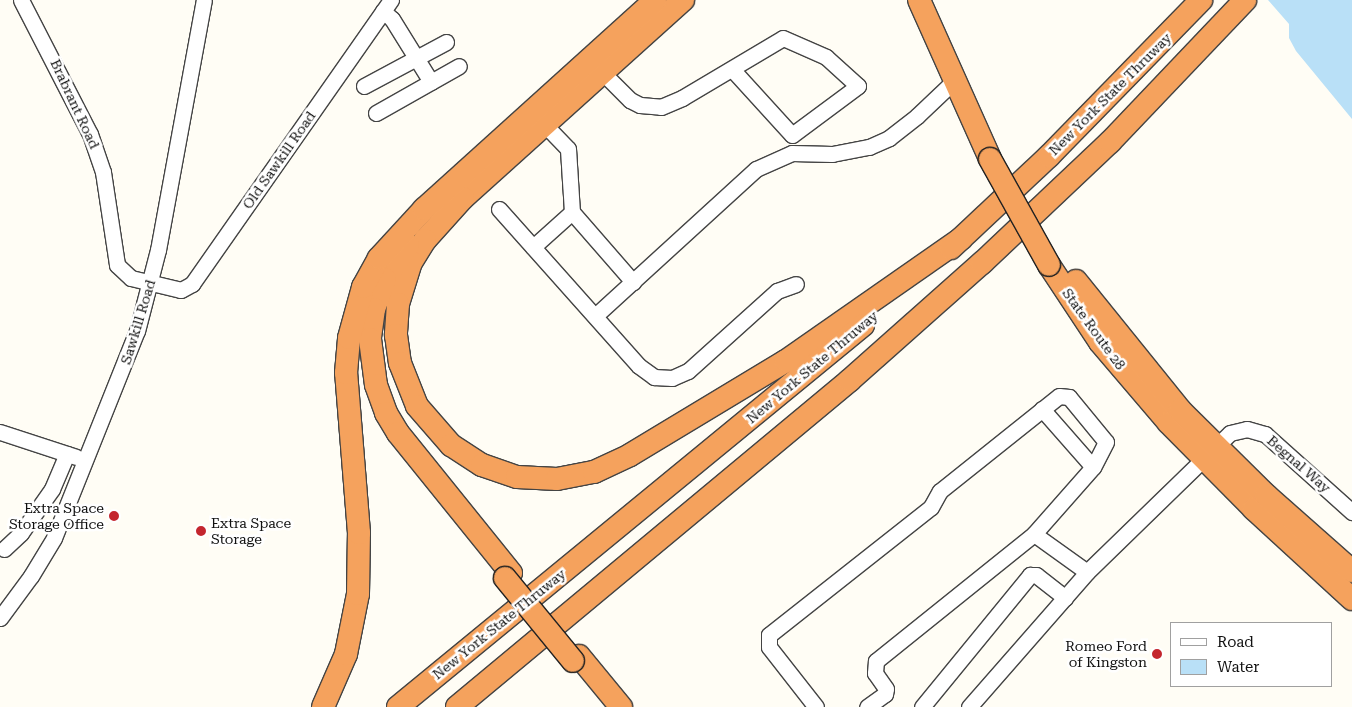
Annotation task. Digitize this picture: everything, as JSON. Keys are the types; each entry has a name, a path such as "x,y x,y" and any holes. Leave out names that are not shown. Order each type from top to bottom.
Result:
{"highway":[{"path":"508,576 398,433 381,401 372,368 371,324 385,279 410,242 604,74 683,0"},
{"name":"State Route 28","path":"923,0 955,80 1100,342 1208,451 1347,585 1352,608"},
{"name":"State Route 28","path":"923,0 995,154"},
{"name":"New York State Thruway","path":"398,707 829,354 961,239 1075,130 1201,0"},
{"path":"457,707 850,380 982,263 1110,142 1245,0"},
{"path":"323,707 346,654 358,594 358,533 346,391 349,338 357,302 370,272 408,226 654,1"},
{"path":"456,204 417,252 401,290 396,335 404,377 417,406 451,445 500,472 538,479 575,477 630,454 817,340 961,239"},
{"path":"408,226 383,260 365,304 361,355 368,390 393,441 576,659 621,707"},
{"path":"477,707 584,600"},
{"path":"576,659 610,707"}],"street":[{"name":"Brabrant Road","path":"21,0 72,94 93,140 103,172 117,265 126,276 151,284"},
{"name":"Sawkill Road","path":"0,618 31,576 54,538 130,353 151,284 204,0"},
{"name":"Old Sawkill Road","path":"151,284 181,290 192,284 387,5"},
{"path":"387,5 431,82"},
{"path":"604,74 630,100 640,105 661,107 682,98 783,38 826,57 858,86 792,135"},
{"path":"364,86 446,42"},
{"path":"376,113 459,66"},
{"path":"732,69 792,135 792,153"},
{"path":"595,316 756,169 792,153 832,154 870,147 889,138 917,116 955,80"},
{"path":"545,125 568,149 572,212 633,282"},
{"path":"499,209 646,373 672,378 688,371 777,291 796,284"},
{"path":"533,247 572,212"},
{"path":"816,707 769,647 769,634 931,507 940,491 1042,409 1064,395 1093,424 1106,442 1093,467 1034,534 876,661 875,673 886,689 885,694 868,707"},
{"path":"1042,409 1093,467"},
{"name":"Begnal Way","path":"975,705 1087,572 1208,451 1239,430 1256,430 1265,434 1352,512"},
{"path":"0,432 87,461"},
{"path":"4,549 21,533 52,489 67,454"},
{"path":"1034,534 1087,572"},
{"path":"922,707 1030,575 1036,575 1065,598"}],"water":[{"path":"1268,0 1352,0 1352,119 1296,51 1289,38 1289,24"}],"place":[{"name":"Extra Space Storage Office","path":"114,516"},
{"name":"Extra Space Storage","path":"201,531"},
{"name":"Romeo Ford of Kingston","path":"1157,654"}]}
